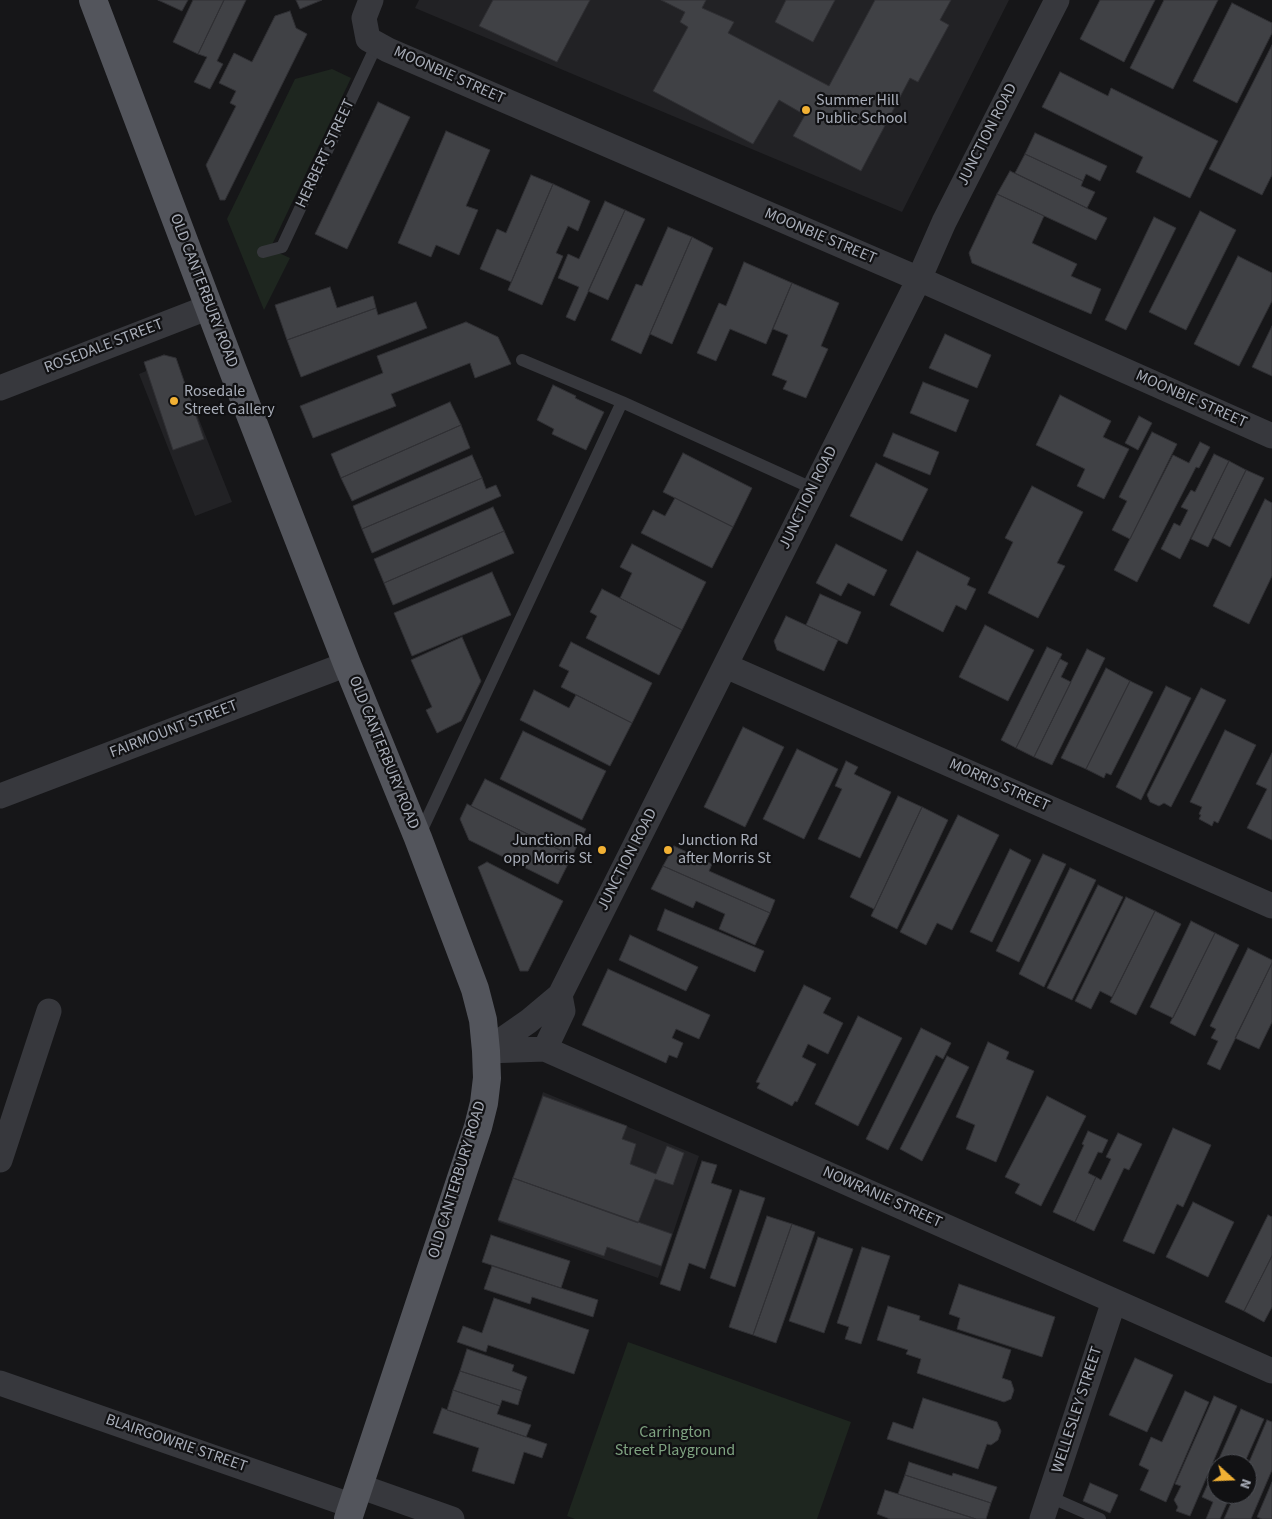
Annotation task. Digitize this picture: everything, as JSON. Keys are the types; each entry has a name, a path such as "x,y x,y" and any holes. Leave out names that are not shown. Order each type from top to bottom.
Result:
{"main road":[{"name":"OLD CANTERBURY ROAD","path":"93,0 347,664 418,838 476,989 483,1020 486,1078 484,1103 478,1127 354,1504"}],"street":[{"path":"371,0 364,18 373,42"},
{"name":"JUNCTION ROAD","path":"486,1051 560,995 919,279 944,222 1056,0"},
{"name":"MOONBIE STREET","path":"373,42 560,126 919,279 1272,436"},
{"name":"ROSEDALE STREET","path":"0,388 209,307"},
{"name":"FAIRMOUNT STREET","path":"0,796 347,664"},
{"name":"MORRIS STREET","path":"726,666 1272,906"},
{"name":"JUNCTION ROAD","path":"545,1049 563,1011 560,995"},
{"path":"0,1160 49,1011"},
{"name":"NOWRANIE STREET","path":"486,1051 545,1049 1272,1371"},
{"name":"WELLESLEY STREET","path":"1046,1508 1114,1301"},
{"name":"BLAIRGOWRIE STREET","path":"0,1383 354,1504 452,1519"}],"lane":[{"name":"HERBERT STREET","path":"264,252 282,247 373,42"},
{"path":"522,360 622,402 814,488"},
{"path":"418,838 622,402"},
{"path":"1046,1508 1100,1519"}],"shaded area":[{"name":"Summer Hill Public School","path":"419,0 1009,0 902,212 415,8"},
{"path":"175,359 232,502 195,516 139,374"},
{"path":"543,1092 699,1156 658,1278 498,1222"}],"green space":[{"path":"332,69 351,78 270,249 290,258 264,310 227,219 295,79"},
{"name":"Carrington Street Playground","path":"628,1342 851,1422 817,1519 575,1519 567,1516"}],"building":[{"path":"158,0 188,0 182,11"},
{"path":"193,0 224,0 198,54 173,42"},
{"path":"224,0 246,0 217,61 223,64 210,89 194,82 207,57 198,54"},
{"path":"296,0 322,0 300,9"},
{"path":"493,0 590,0 557,62 479,26"},
{"path":"661,0 706,0 702,8 734,22 728,33 829,86 875,0 951,0 940,20 949,25 918,82 910,78 861,171 793,136 805,115 779,100 753,144 653,91 688,27 680,22 685,12"},
{"path":"786,0 835,0 813,42 775,22"},
{"path":"1100,0 1155,0 1124,62 1080,39"},
{"path":"1164,0 1218,0 1173,89 1130,68"},
{"path":"1232,3 1272,23 1272,33 1237,103 1193,81"},
{"path":"290,11 296,28 307,34 225,200 220,200 206,165 236,106 230,103 236,91 219,83 234,53 252,62 275,16"},
{"path":"1272,45 1272,175 1262,195 1209,169"},
{"path":"1060,72 1108,96 1111,88 1218,141 1190,198 1136,172 1143,157 1042,107"},
{"path":"378,102 410,117 347,249 315,234"},
{"path":"446,131 490,150 466,206 478,210 459,255 436,245 431,257 398,243"},
{"path":"1035,133 1107,166 1100,181 1086,174 1083,181 1025,154"},
{"path":"1025,154 1083,181 1081,186 1095,192 1087,208 1015,173"},
{"path":"1010,171 1107,218 1096,240 997,194"},
{"path":"531,175 553,184 511,282 480,269 497,229 506,233"},
{"path":"553,184 590,201 578,231 568,226 556,253 563,256 542,305 508,290"},
{"path":"997,194 1044,216 1032,243 1077,264 1071,276 1101,289 1091,314 972,263 969,253"},
{"path":"605,201 625,210 575,321 566,317 579,287 558,278 568,254 579,259"},
{"path":"625,210 645,219 608,300 588,291"},
{"path":"1200,211 1236,230 1186,330 1149,312"},
{"path":"1154,217 1176,228 1126,330 1105,320"},
{"path":"668,227 692,237 641,354 611,340 636,284 642,286"},
{"path":"692,237 713,248 672,344 650,334"},
{"path":"1238,256 1272,273 1272,301 1239,366 1194,344"},
{"path":"744,262 792,283 766,344 730,329 716,361 697,353 719,303 726,306"},
{"path":"792,283 839,303 821,346 828,349 806,398 783,389 787,381 772,375 788,335 773,329"},
{"path":"330,287 337,308 373,296 376,308 287,340 275,305"},
{"path":"416,302 427,328 301,377 287,340 376,308 378,315"},
{"path":"466,322 498,337 511,364 475,378 470,363 391,394 396,406 313,438 300,406 383,373 377,356"},
{"path":"1272,326 1272,376 1252,367"},
{"path":"945,334 991,355 977,388 929,368"},
{"name":"Rosedale Street Gallery","path":"164,355 176,358 204,439 173,450 144,362"},
{"path":"923,382 969,400 956,432 910,413"},
{"path":"553,385 604,412 586,450 552,434 554,429 537,420"},
{"path":"1060,395 1111,421 1103,437 1129,449 1104,499 1077,486 1085,469 1036,445"},
{"path":"450,402 461,425 341,478 331,454"},
{"path":"1139,416 1152,423 1138,450 1125,443"},
{"path":"461,425 470,448 352,501 341,478"},
{"path":"1152,432 1177,444 1130,539 1112,530 1127,501 1119,497"},
{"path":"893,433 939,452 930,475 883,456"},
{"path":"1200,442 1210,447 1199,468 1196,467 1137,582 1114,570 1173,455 1189,463"},
{"path":"683,453 752,488 733,527 663,492"},
{"path":"1214,454 1229,461 1180,559 1161,549 1174,523 1180,526 1188,510 1181,507 1191,490 1195,492"},
{"path":"472,455 482,478 362,529 353,506"},
{"path":"1229,461 1246,470 1208,547 1191,539"},
{"path":"876,463 928,489 902,541 850,516"},
{"path":"1246,470 1264,478 1230,547 1213,538"},
{"path":"482,478 486,489 496,485 501,496 372,553 362,529"},
{"path":"1032,486 1083,512 1057,563 1065,566 1038,618 988,593 1013,542 1005,538"},
{"path":"675,498 733,527 712,568 641,533 653,510 665,516"},
{"path":"1265,499 1272,503 1272,576 1249,624 1213,606"},
{"path":"493,507 504,531 384,583 374,559"},
{"path":"504,531 514,553 393,605 384,583"},
{"path":"632,544 706,582 682,630 620,598 632,573 620,567"},
{"path":"836,544 887,570 874,596 848,583 841,596 816,583"},
{"path":"917,551 970,578 967,585 976,589 966,610 956,605 943,632 890,605"},
{"path":"492,572 511,615 412,656 394,613"},
{"path":"602,589 682,630 659,675 586,638 597,616 590,612"},
{"path":"820,594 861,612 847,644 806,625"},
{"path":"786,616 838,640 824,671 777,650 774,641"},
{"path":"985,625 1034,650 1008,701 959,677"},
{"path":"462,637 481,681 461,721 437,733 426,710 432,707 411,660"},
{"path":"571,642 652,683 632,723 561,687 569,671 559,666"},
{"path":"1047,647 1062,654 1016,748 1001,740"},
{"path":"1087,649 1105,658 1052,765 1034,757"},
{"path":"1060,659 1068,663 1061,677 1071,682 1034,757 1016,748"},
{"path":"1106,668 1130,681 1086,769 1061,758"},
{"path":"1130,681 1153,692 1111,775 1106,773 1104,778 1086,769"},
{"path":"1166,686 1191,698 1141,800 1116,787"},
{"path":"1201,688 1226,700 1171,807 1164,803 1159,806 1150,802 1147,795"},
{"path":"534,690 569,708 576,695 632,723 610,766 520,720"},
{"path":"743,727 784,747 745,827 704,807"},
{"path":"1225,730 1256,745 1218,823 1214,821 1212,826 1199,819 1202,807 1190,802"},
{"path":"523,731 606,771 582,820 500,779"},
{"path":"797,749 838,769 804,839 763,819"},
{"path":"1272,753 1272,840 1247,828 1267,789 1256,784"},
{"path":"846,761 858,767 854,774 891,792 860,858 818,839 842,789 835,786"},
{"path":"485,779 586,829 572,856 471,806"},
{"path":"898,796 922,807 874,909 850,897"},
{"path":"467,804 572,856 558,884 469,840 460,819"},
{"path":"922,807 948,820 897,929 871,916"},
{"path":"958,815 999,835 952,930 937,923 926,945 900,932"},
{"path":"674,846 712,864 709,871 775,900 770,913 663,866"},
{"path":"1010,849 1031,860 992,942 970,932"},
{"path":"1043,854 1066,864 1019,962 996,951"},
{"path":"487,862 563,901 528,971 520,971 478,867"},
{"path":"663,866 770,913 755,945 719,929 725,914 696,901 693,908 651,889"},
{"path":"1070,868 1096,880 1044,987 1019,974"},
{"path":"1098,885 1123,897 1072,1000 1047,988"},
{"path":"1126,897 1155,911 1112,997 1100,991 1091,1009 1075,1001"},
{"path":"665,909 764,951 755,972 657,930"},
{"path":"1155,911 1181,924 1136,1015 1110,1002"},
{"path":"1191,921 1215,933 1173,1018 1150,1007"},
{"path":"1215,933 1239,945 1195,1036 1170,1023"},
{"path":"630,935 698,967 686,991 619,960"},
{"path":"1248,948 1272,960 1272,963 1220,1070 1207,1064 1218,1041 1211,1038 1216,1029 1210,1026"},
{"path":"1272,963 1272,1022 1259,1049 1235,1038"},
{"path":"608,969 710,1015 699,1039 676,1029 672,1038 683,1043 677,1058 669,1055 666,1063 582,1025"},
{"path":"804,985 831,998 823,1013 843,1023 828,1054 808,1044 802,1057 816,1064 797,1102 795,1101 792,1106 757,1088 760,1083 756,1082"},
{"path":"858,1016 902,1038 858,1126 815,1104"},
{"path":"921,1028 951,1043 943,1059 936,1055 888,1150 866,1139"},
{"path":"988,1042 1009,1052 1006,1059 1034,1071 996,1162 966,1149 975,1125 956,1117"},
{"path":"947,1056 969,1067 922,1161 900,1149"},
{"path":"543,1096 627,1126 622,1139 636,1144 630,1164 656,1174 667,1146 684,1153 673,1185 655,1179 638,1223 513,1178"},
{"path":"1047,1096 1086,1116 1041,1206 1015,1193 1020,1184 1005,1177"},
{"path":"1173,1128 1211,1145 1183,1207 1177,1204 1154,1254 1123,1241"},
{"path":"1088,1131 1108,1140 1102,1153 1098,1152 1088,1173 1096,1177 1075,1222 1053,1212 1084,1145 1082,1144"},
{"path":"1118,1133 1142,1144 1129,1170 1124,1168 1094,1231 1075,1222 1096,1177 1101,1180 1111,1159 1106,1157"},
{"path":"702,1161 717,1165 711,1183 732,1190 705,1269 689,1263 680,1291 660,1284"},
{"path":"513,1178 672,1234 661,1266 607,1247 604,1256 498,1220"},
{"path":"740,1190 765,1198 735,1287 710,1278"},
{"path":"1193,1202 1234,1222 1208,1277 1166,1257"},
{"path":"1268,1215 1272,1217 1272,1256 1244,1311 1225,1302"},
{"path":"767,1216 792,1224 753,1335 729,1327"},
{"path":"792,1224 815,1232 776,1343 753,1335"},
{"path":"491,1235 570,1261 561,1288 482,1262"},
{"path":"818,1237 853,1249 824,1333 789,1321"},
{"path":"862,1247 890,1256 861,1344 845,1339 849,1327 837,1323"},
{"path":"1272,1256 1272,1307 1264,1322 1244,1311"},
{"path":"492,1266 598,1300 593,1317 532,1297 530,1304 484,1289"},
{"path":"959,1284 1055,1317 1042,1357 957,1329 960,1318 949,1314"},
{"path":"494,1298 589,1330 574,1374 488,1345 486,1352 457,1342 463,1326 482,1333"},
{"path":"888,1306 920,1316 919,1320 1011,1350 1002,1378 1011,1381 1014,1390 1011,1399 1004,1402 917,1373 921,1359 906,1354 908,1350 877,1340"},
{"path":"467,1349 514,1365 512,1371 527,1377 522,1391 460,1371"},
{"path":"1135,1358 1173,1375 1147,1432 1109,1415"},
{"path":"460,1371 522,1391 518,1405 502,1400 500,1406 453,1390"},
{"path":"453,1390 500,1406 497,1414 531,1425 526,1437 447,1410"},
{"path":"1185,1391 1209,1402 1166,1502 1140,1490 1149,1470 1139,1465 1151,1437 1162,1442"},
{"path":"1214,1396 1237,1406 1216,1454 1207,1454 1207,1476 1190,1516 1176,1511 1178,1507 1174,1500 1181,1486 1175,1484"},
{"path":"923,1398 997,1422 1001,1431 998,1440 991,1445 987,1444 978,1469 887,1439 893,1422 913,1429"},
{"path":"442,1408 547,1444 542,1458 524,1452 514,1484 472,1471 479,1448 433,1433"},
{"path":"1241,1409 1264,1419 1248,1454 1221,1454"},
{"path":"1267,1420 1272,1422 1272,1470 1251,1519 1224,1519 1231,1504 1257,1504 1257,1454 1253,1454"},
{"path":"909,1462 952,1476 953,1473 997,1487 991,1503 905,1475"},
{"path":"905,1475 991,1503 986,1519 976,1519 898,1494"},
{"path":"1272,1482 1272,1519 1262,1519 1257,1517"},
{"path":"1090,1483 1118,1495 1110,1513 1083,1501"},
{"path":"1207,1486 1207,1499 1202,1497"},
{"path":"885,1490 976,1519 890,1519 877,1514"},
{"path":"1212,1504 1227,1504 1220,1519 1206,1519"}],"place":[{"name":"Summer Hill Public School","path":"806,110"},
{"name":"Rosedale Street Gallery","path":"174,401"},
{"name":"Junction Rd opp Morris St","path":"602,850"},
{"name":"Junction Rd after Morris St","path":"668,850"}]}
